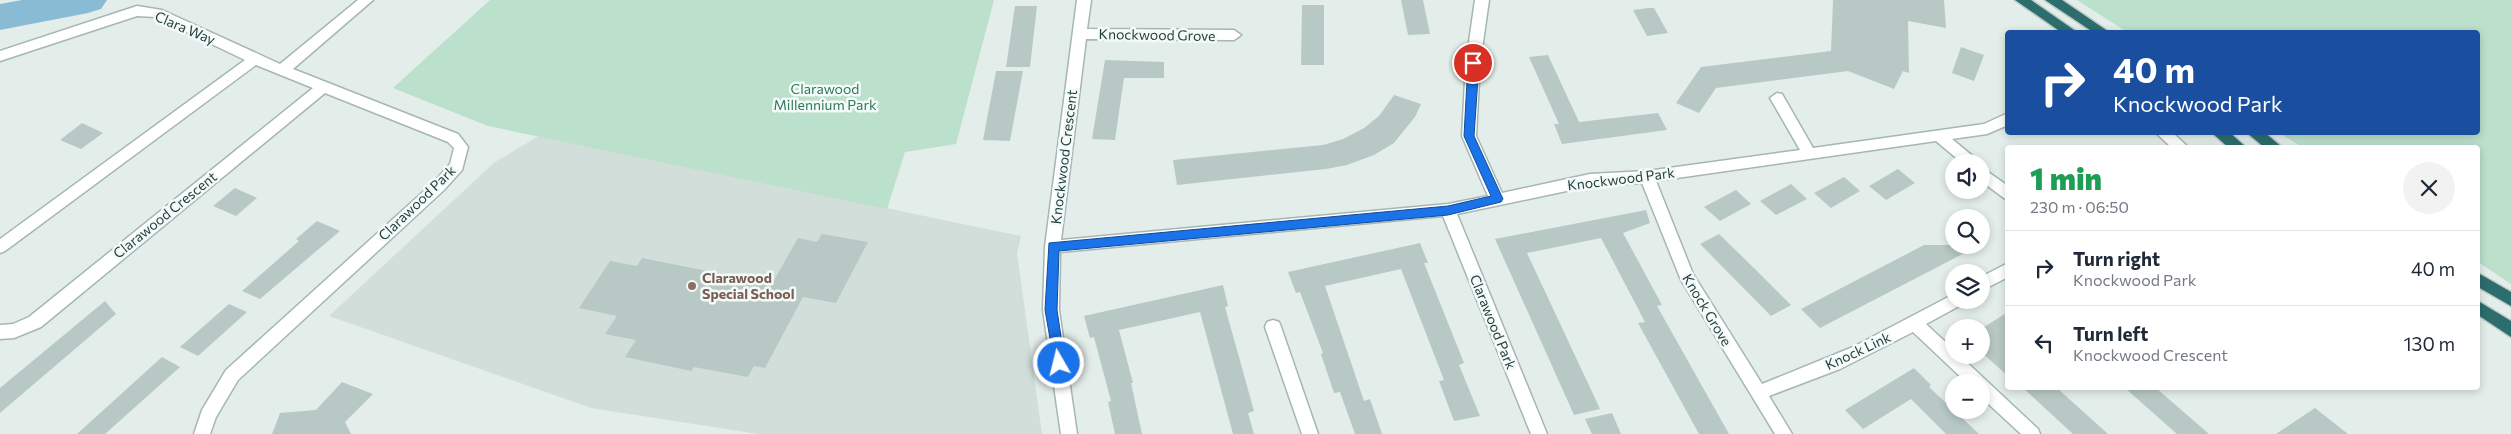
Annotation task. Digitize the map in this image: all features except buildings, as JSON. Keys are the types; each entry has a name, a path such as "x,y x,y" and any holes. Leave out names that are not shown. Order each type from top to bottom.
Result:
{"highway":[{"path":"2022,0 2067,30"},
{"path":"2052,0 2099,30"},
{"path":"2222,135 2236,145"},
{"path":"2257,135 2272,145"},
{"path":"2480,280 2511,300"},
{"path":"2480,308 2511,330"}],"street":[{"path":"282,70 366,0"},
{"name":"Knockwood Crescent","path":"1070,434 1051,310 1053,247 1084,0"},
{"path":"1482,0 1473,63 1469,136 1498,199"},
{"name":"Clara Way","path":"0,56 112,18 137,12 157,13 282,70"},
{"name":"Knockwood Grove","path":"1080,34 1234,35"},
{"path":"0,247 255,59"},
{"name":"Clarawood Park","path":"202,434 208,414 232,376 439,186 457,166 461,148 453,138 282,70"},
{"name":"Clarawood Crescent","path":"0,332 14,330 35,322 324,86"},
{"path":"1777,98 1809,153"},
{"name":"Knockwood Park","path":"1053,247 1448,210 1590,180 1647,177 1987,129 2005,120"},
{"path":"1938,135 1961,154"},
{"path":"2166,135 2178,145"},
{"name":"Knock Grove","path":"1647,177 1686,276 1784,434"},
{"path":"1990,180 2005,192"},
{"name":"Clarawood Park","path":"1448,210 1539,434"},
{"path":"1990,279 2005,271"},
{"name":"Knock Link","path":"1758,393 1795,381 1915,324 1945,306"},
{"path":"1915,324 1968,374"},
{"path":"1273,327 1310,434"},
{"path":"1990,394 2032,434"}],"shaded area":[{"name":"Clarawood Special School","path":"539,136 1021,236 1017,253 1042,434 758,434 591,408 329,316 495,162"}],"green space":[{"name":"Clarawood Millennium Park","path":"490,0 994,0 956,144 905,152 887,209 488,126 393,88"},
{"path":"2077,0 2511,0 2511,284 2480,263 2480,145 2299,145 2282,135 2480,135 2480,30 2124,30"}],"waterway":[{"path":"0,17 88,0"}],"place":[{"name":"Clarawood Special School","path":"692,286"}],"route":[{"path":"1059,363 1051,310 1053,247 1448,210 1498,199 1469,136 1473,63"}]}
